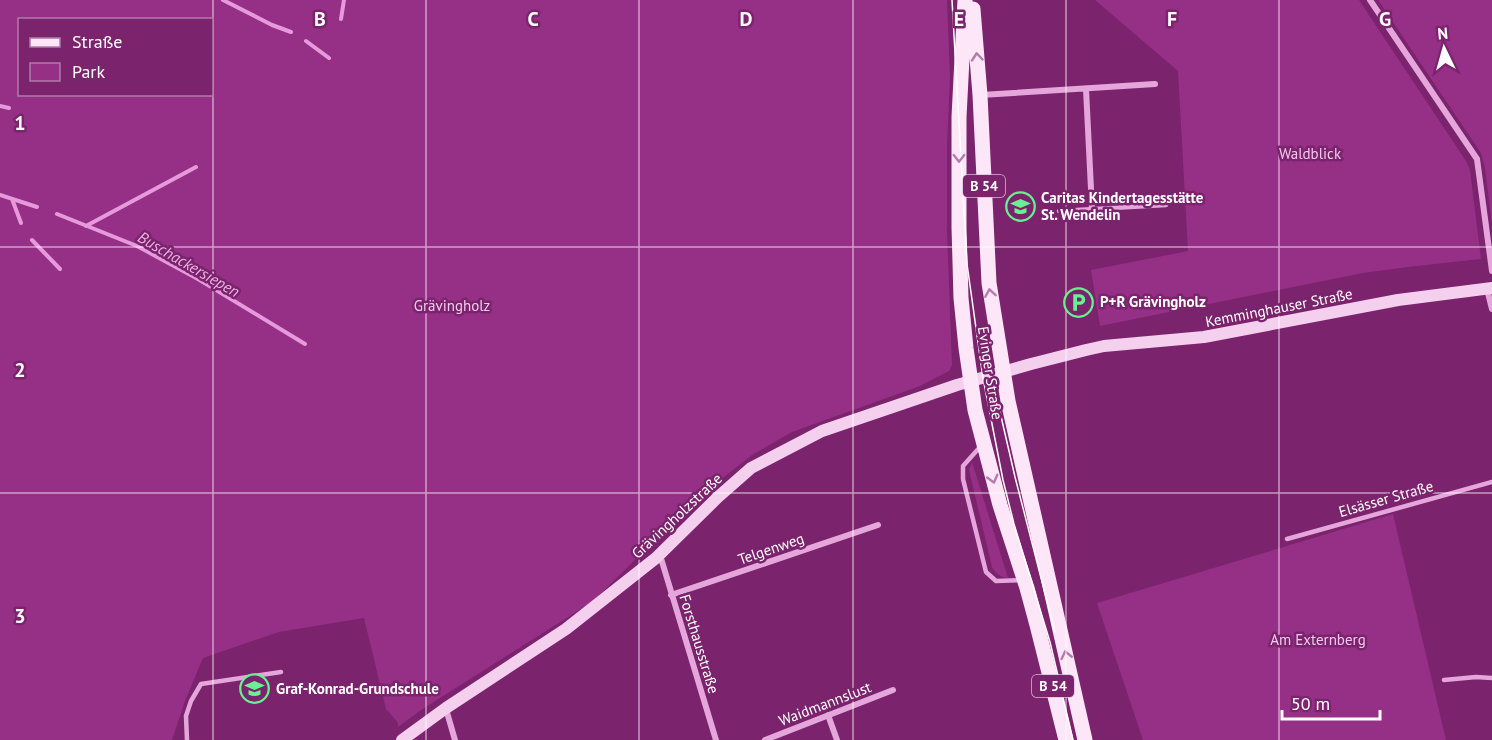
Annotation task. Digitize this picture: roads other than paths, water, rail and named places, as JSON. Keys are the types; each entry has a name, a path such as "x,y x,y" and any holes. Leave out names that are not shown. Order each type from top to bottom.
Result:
{"main road":[{"name":"Evinger Straße","path":"965,0 970,98 989,283 1003,372 1027,488 1085,740"},
{"name":"Evinger Straße","path":"973,0 970,98 959,117 961,298 971,381 975,410 1000,505 1045,652 1066,740"},
{"name":"Kemminghauser Straße","path":"1003,372 1104,346 1204,337 1398,300 1489,288"},
{"name":"Grävingholzstraße","path":"402,740 446,708 566,629 660,554 751,468 822,432 1003,372"}],"street":[{"path":"1370,0 1477,159 1492,271"},
{"path":"970,98 1155,84"},
{"path":"1086,89 1092,209"},
{"path":"1489,288 1492,309"},
{"name":"Telgenweg","path":"672,595 878,525"},
{"name":"Forsthausstraße","path":"660,554 716,740"},
{"name":"Waidmannslust","path":"765,740 893,690"},
{"path":"446,708 455,740"},
{"path":"828,715 837,740"}],"lane":[{"path":"1059,211 1166,205"},
{"path":"984,443 963,466 963,479 986,572 996,581 1024,580"},
{"name":"Elsässer Straße","path":"1287,539 1492,482"},
{"path":"187,740 186,716 191,701 201,684 281,672"},
{"path":"1444,680 1492,678"}],"waterway":[{"path":"223,0 291,32"},
{"path":"341,19 344,0"},
{"path":"306,41 329,58"},
{"path":"0,106 9,108"},
{"path":"86,226 196,167"},
{"name":"Buschackersiepen","path":"0,195 37,207"},
{"path":"12,199 21,223"},
{"name":"Buschackersiepen","path":"57,214 137,246 198,279 305,344"},
{"path":"32,240 60,269"}],"tram line":[{"path":"952,0 967,264 983,378 1003,480 1050,642 1073,740"},
{"path":"991,373 1055,632"}],"place":[{"name":"Caritas Kindertagesstätte St. Wendelin","path":"1020,207"},
{"name":"P+R Grävingholz","path":"1079,302"},
{"name":"Graf-Konrad-Grundschule","path":"255,689"}],"park label":[{"name":"Waldblick","path":"1310,154"},
{"name":"Grävingholz","path":"452,306"},
{"name":"Am Externberg","path":"1318,640"}]}
